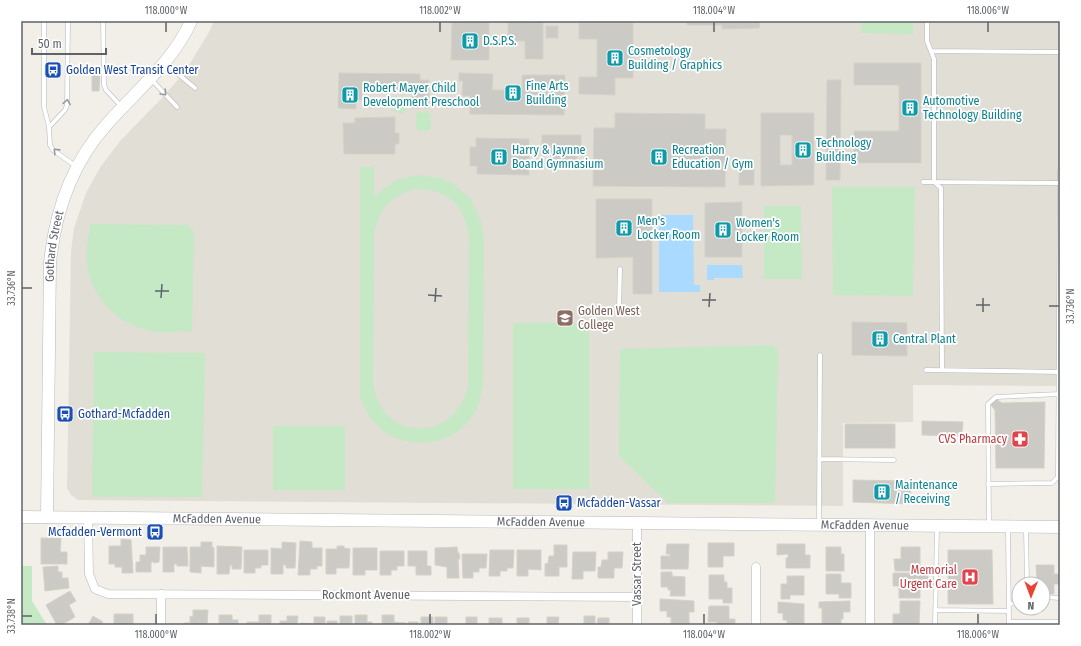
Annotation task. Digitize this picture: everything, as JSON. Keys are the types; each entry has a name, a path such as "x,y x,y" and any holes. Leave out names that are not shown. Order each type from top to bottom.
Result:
{"street":[{"name":"Gothard Street","path":"47,517 51,256 53,235 60,208 77,167 92,142 122,108 151,79 165,62 192,21"},
{"name":"McFadden Avenue","path":"21,517 1060,527"},
{"name":"Rockmont Avenue","path":"88,517 89,574 95,589 108,594 638,597"},
{"name":"Vassar Street","path":"637,523 637,625"},
{"path":"870,525 870,625"},
{"path":"756,567 756,625"},
{"path":"161,594 161,625"}],"lane":[{"path":"44,21 44,106 49,128 50,145 53,150 77,167"},
{"path":"49,128 65,110 67,105 68,21"},
{"path":"104,21 103,60 106,90 122,108"},
{"path":"927,21 927,41 934,59 934,182 941,188 942,370"},
{"path":"931,51 1060,52"},
{"path":"165,62 195,88"},
{"path":"151,79 177,107"},
{"path":"988,484 1052,483 1058,477 1060,171"},
{"path":"923,182 1060,183"},
{"path":"619,308 620,269"},
{"path":"818,525 820,355"},
{"path":"926,370 1059,372"},
{"path":"989,526 988,404 996,397 1059,394"},
{"path":"819,459 894,460"},
{"path":"936,625 937,526"},
{"path":"1008,526 1009,623 1060,622"},
{"path":"1026,527 1027,576"},
{"path":"936,610 1009,611"}],"shaded area":[{"name":"Golden West College","path":"214,21 1060,21 1060,386 913,385 913,422 843,423 843,506 78,500 71,495 67,488 71,251 74,228 86,193 101,166 121,140 162,98 186,70"}],"green space":[{"path":"861,21 913,21 913,34 861,33"},
{"path":"397,97 405,98 408,101 407,109 402,114 394,111 392,99 396,99"},
{"path":"427,111 431,115 431,128 429,130 419,131 416,128 416,114"},
{"path":"360,167 374,167 374,197 394,181 416,175 441,178 452,183 471,199 482,224 484,240 483,385 478,405 467,423 458,431 446,438 421,443 396,438 384,431 369,416 360,397","holes":["415,189 437,192 453,201 464,216 467,226 469,237 468,385 460,405 449,418 434,426 418,428 402,425 389,416 378,401 373,381 374,233 379,217 387,204 393,199"]},
{"path":"832,187 915,187 913,296 833,295"},
{"path":"764,206 801,206 802,279 764,279"},
{"path":"90,224 188,225 194,232 192,331 156,332 143,329 120,318 110,310 101,300 90,277 86,255"},
{"path":"513,323 589,323 589,489 513,489"},
{"path":"773,345 778,351 775,503 668,503 619,456 620,349"},
{"path":"94,352 205,353 202,497 92,497"},
{"path":"273,426 345,426 345,490 273,490"},
{"path":"21,566 32,566 32,601 47,625 21,625"}],"water":[{"path":"659,215 693,215 694,285 700,285 700,292 659,292"},
{"path":"707,265 742,265 743,278 714,278 714,280 707,280"}],"building":[{"name":"D.S.P.S.","path":"452,21 489,21 489,60 451,60"},
{"name":"Fine Arts Building","path":"508,21 543,21 543,59 525,59 525,41 508,41"},
{"path":"687,21 760,21 759,28 722,29 722,25 687,25"},
{"name":"Cosmetology Building / Graphics","path":"579,23 633,23 633,78 615,78 615,95 579,94 579,77 597,77 597,39 579,39"},
{"path":"546,26 558,26 558,38 546,38"},
{"name":"Automotive Technology Building","path":"854,63 921,63 921,163 854,163 854,131 899,131 899,85 854,85"},
{"path":"100,69 99,91 92,91 92,70"},
{"name":"Robert Mayer Child Development Preschool","path":"339,73 420,74 420,80 429,80 429,108 412,108 412,90 362,89 362,100 356,100 356,109 338,108"},
{"name":"Fine Arts Building","path":"459,73 493,74 492,90 522,90 522,75 565,75 564,115 470,114 470,96 462,96 463,81 459,81"},
{"path":"827,80 841,80 840,180 826,180"},
{"name":"Recreation Education / Gym","path":"615,113 705,114 705,129 726,129 725,187 593,186 594,128 615,128"},
{"name":"Technology Building","path":"761,113 814,113 814,185 761,186","holes":["780,135 792,135 792,165 780,165"]},
{"path":"395,117 395,133 399,133 399,144 395,144 395,154 344,154 343,123 355,123 355,118"},
{"path":"542,135 581,135 581,152 577,152 577,168 560,168 560,162 551,162 551,145 542,145"},
{"name":"Harry & Jaynne Boand Gymnasium","path":"476,138 529,139 529,175 477,174 477,166 470,166 470,147 476,147"},
{"path":"739,168 754,168 754,185 739,185"},
{"name":"Men's Locker Room","path":"596,199 652,199 652,294 633,294 633,257 596,258"},
{"name":"Women's Locker Room","path":"742,202 742,257 705,257 705,203"},
{"name":"Central Plant","path":"852,322 907,323 907,356 852,355"},
{"name":"CVS Pharmacy","path":"996,399 1002,403 1045,402 1044,468 996,468 995,410 990,404"},
{"path":"922,421 963,422 962,432 958,432 958,436 922,435"},
{"path":"845,424 895,424 895,448 845,448"},
{"name":"Maintenance / Receiving","path":"853,480 910,481 911,504 853,502"},
{"path":"41,538 61,538 60,552 67,552 67,564 41,564"},
{"path":"121,539 131,540 133,573 122,573 122,567 115,567 115,564 109,564 109,546 121,546"},
{"path":"300,541 312,542 312,548 322,548 322,566 317,566 317,569 310,569 310,575 298,575"},
{"path":"201,542 212,542 212,547 214,548 214,567 201,566 201,573 190,572 190,547 201,547"},
{"path":"282,542 296,543 295,568 286,568 286,565 283,565 283,574 271,574 271,548 282,549"},
{"path":"708,543 734,543 734,556 723,556 723,567 708,567"},
{"path":"667,544 689,544 688,569 661,569 661,556 670,556 670,554 666,554"},
{"path":"777,544 805,544 805,555 810,555 810,568 786,568 786,558 788,558 788,554 777,555"},
{"path":"554,545 567,545 567,567 559,567 559,576 545,576 545,564 548,563 549,556 554,556"},
{"path":"217,546 242,547 241,569 232,569 232,565 230,565 229,574 217,574"},
{"path":"337,546 344,546 344,548 350,549 349,568 336,568 336,574 326,574 326,549 337,549"},
{"path":"146,547 160,547 159,562 151,562 151,572 136,572 136,562 140,562 140,555 146,555"},
{"path":"163,547 187,547 188,566 177,566 177,564 174,564 174,572 163,572"},
{"path":"457,547 460,559 458,559 459,578 447,578 447,567 435,565 435,548"},
{"path":"826,547 841,547 841,554 844,554 844,571 826,571"},
{"path":"901,547 920,547 920,571 895,571 894,559 901,559"},
{"path":"353,548 377,548 377,570 365,570 365,575 353,575"},
{"path":"244,550 268,550 268,565 261,565 261,568 255,568 255,573 244,573"},
{"path":"490,550 514,550 513,568 507,568 507,571 500,571 500,576 489,576"},
{"path":"517,550 541,550 541,570 528,569 528,576 517,576"},
{"name":"Memorial Urgent Care","path":"948,550 992,550 993,604 948,604"},
{"path":"380,551 404,551 404,566 397,566 397,570 391,570 391,575 380,575"},
{"path":"408,551 427,551 427,566 431,566 431,575 416,575 416,566 408,566"},
{"path":"573,552 596,552 595,571 583,571 583,579 572,579"},
{"path":"608,552 623,552 622,568 614,568 614,578 598,578 598,567 601,567 602,560 608,560"},
{"path":"462,554 487,554 486,568 479,568 479,572 473,572 473,578 463,578"},
{"path":"1036,565 1054,565 1054,574 1060,574 1060,584 1054,584 1054,594 1051,594 1051,576 1037,576"},
{"path":"58,566 58,572 62,572 62,578 68,578 69,588 45,591 43,567"},
{"path":"661,572 672,572 672,576 685,577 685,596 670,596 671,590 668,590 668,587 661,587"},
{"path":"893,573 928,573 928,583 920,583 920,598 899,598 899,588 902,589 902,586 893,586"},
{"path":"826,574 841,574 841,583 851,583 851,598 839,598 839,594 826,594"},
{"path":"709,575 724,575 724,582 727,582 727,588 732,588 732,603 723,603 723,599 709,599"},
{"path":"787,576 804,576 804,595 790,595 790,599 781,599 781,584 787,584"},
{"path":"70,591 76,601 69,605 75,617 61,625 57,625 46,605"},
{"path":"660,599 694,601 694,612 689,612 689,624 671,624 671,617 667,617 667,611 660,611"},
{"path":"850,601 850,612 843,612 841,625 822,625 822,608 819,608 819,602"},
{"path":"900,601 920,601 919,625 893,625 893,614 900,614"},
{"path":"778,602 804,604 804,625 787,625 787,620 783,620 783,613 778,613"},
{"path":"709,606 729,606 729,619 735,619 735,625 717,625 717,622 708,622"},
{"path":"193,610 208,610 207,625 184,625 184,623 190,623 190,616 193,617"},
{"path":"114,614 133,614 133,625 114,625"},
{"path":"219,615 232,615 232,620 238,620 238,624 244,625 219,625"},
{"path":"259,615 271,615 271,625 247,625 247,622 259,622"},
{"path":"355,615 367,615 367,622 372,622 372,625 355,625"},
{"path":"382,615 394,615 394,622 406,623 406,625 382,625"},
{"path":"93,616 103,622 101,625 88,625"},
{"path":"287,616 298,616 297,625 280,625 280,621 287,621"},
{"path":"340,616 352,616 352,625 340,625"},
{"path":"584,616 595,616 595,625 577,625 584,624"},
{"path":"314,617 325,617 325,625 301,625 301,623 314,624"},
{"path":"421,617 433,617 433,625 421,625"},
{"path":"435,617 447,617 447,624 453,625 435,625"},
{"path":"466,617 477,617 477,624 481,625 466,625"},
{"path":"547,617 559,617 558,625 547,625"},
{"path":"489,618 502,618 502,625 489,625"},
{"path":"517,618 529,618 529,625 517,625"},
{"path":"598,618 609,618 609,625 597,625"},
{"path":"327,621 337,621 337,625 327,625"},
{"path":"408,622 418,622 418,625 408,625"}],"place":[{"name":"D.S.P.S.","path":"470,41"},
{"name":"Cosmetology Building / Graphics","path":"615,58"},
{"name":"Golden West Transit Center","path":"53,70"},
{"name":"Fine Arts Building","path":"513,93"},
{"name":"Robert Mayer Child Development Preschool","path":"350,95"},
{"name":"Automotive Technology Building","path":"910,108"},
{"name":"Technology Building","path":"803,150"},
{"name":"Harry & Jaynne Boand Gymnasium","path":"499,157"},
{"name":"Recreation Education / Gym","path":"659,157"},
{"name":"Men's Locker Room","path":"624,228"},
{"name":"Women's Locker Room","path":"723,230"},
{"name":"Golden West College","path":"565,318"},
{"name":"Central Plant","path":"880,339"},
{"name":"Gothard-Mcfadden","path":"65,414"},
{"name":"CVS Pharmacy","path":"1020,439"},
{"name":"Maintenance / Receiving","path":"882,492"},
{"name":"Mcfadden-Vassar","path":"564,503"},
{"name":"Mcfadden-Vermont","path":"155,532"},
{"name":"Memorial Urgent Care","path":"970,577"}]}
